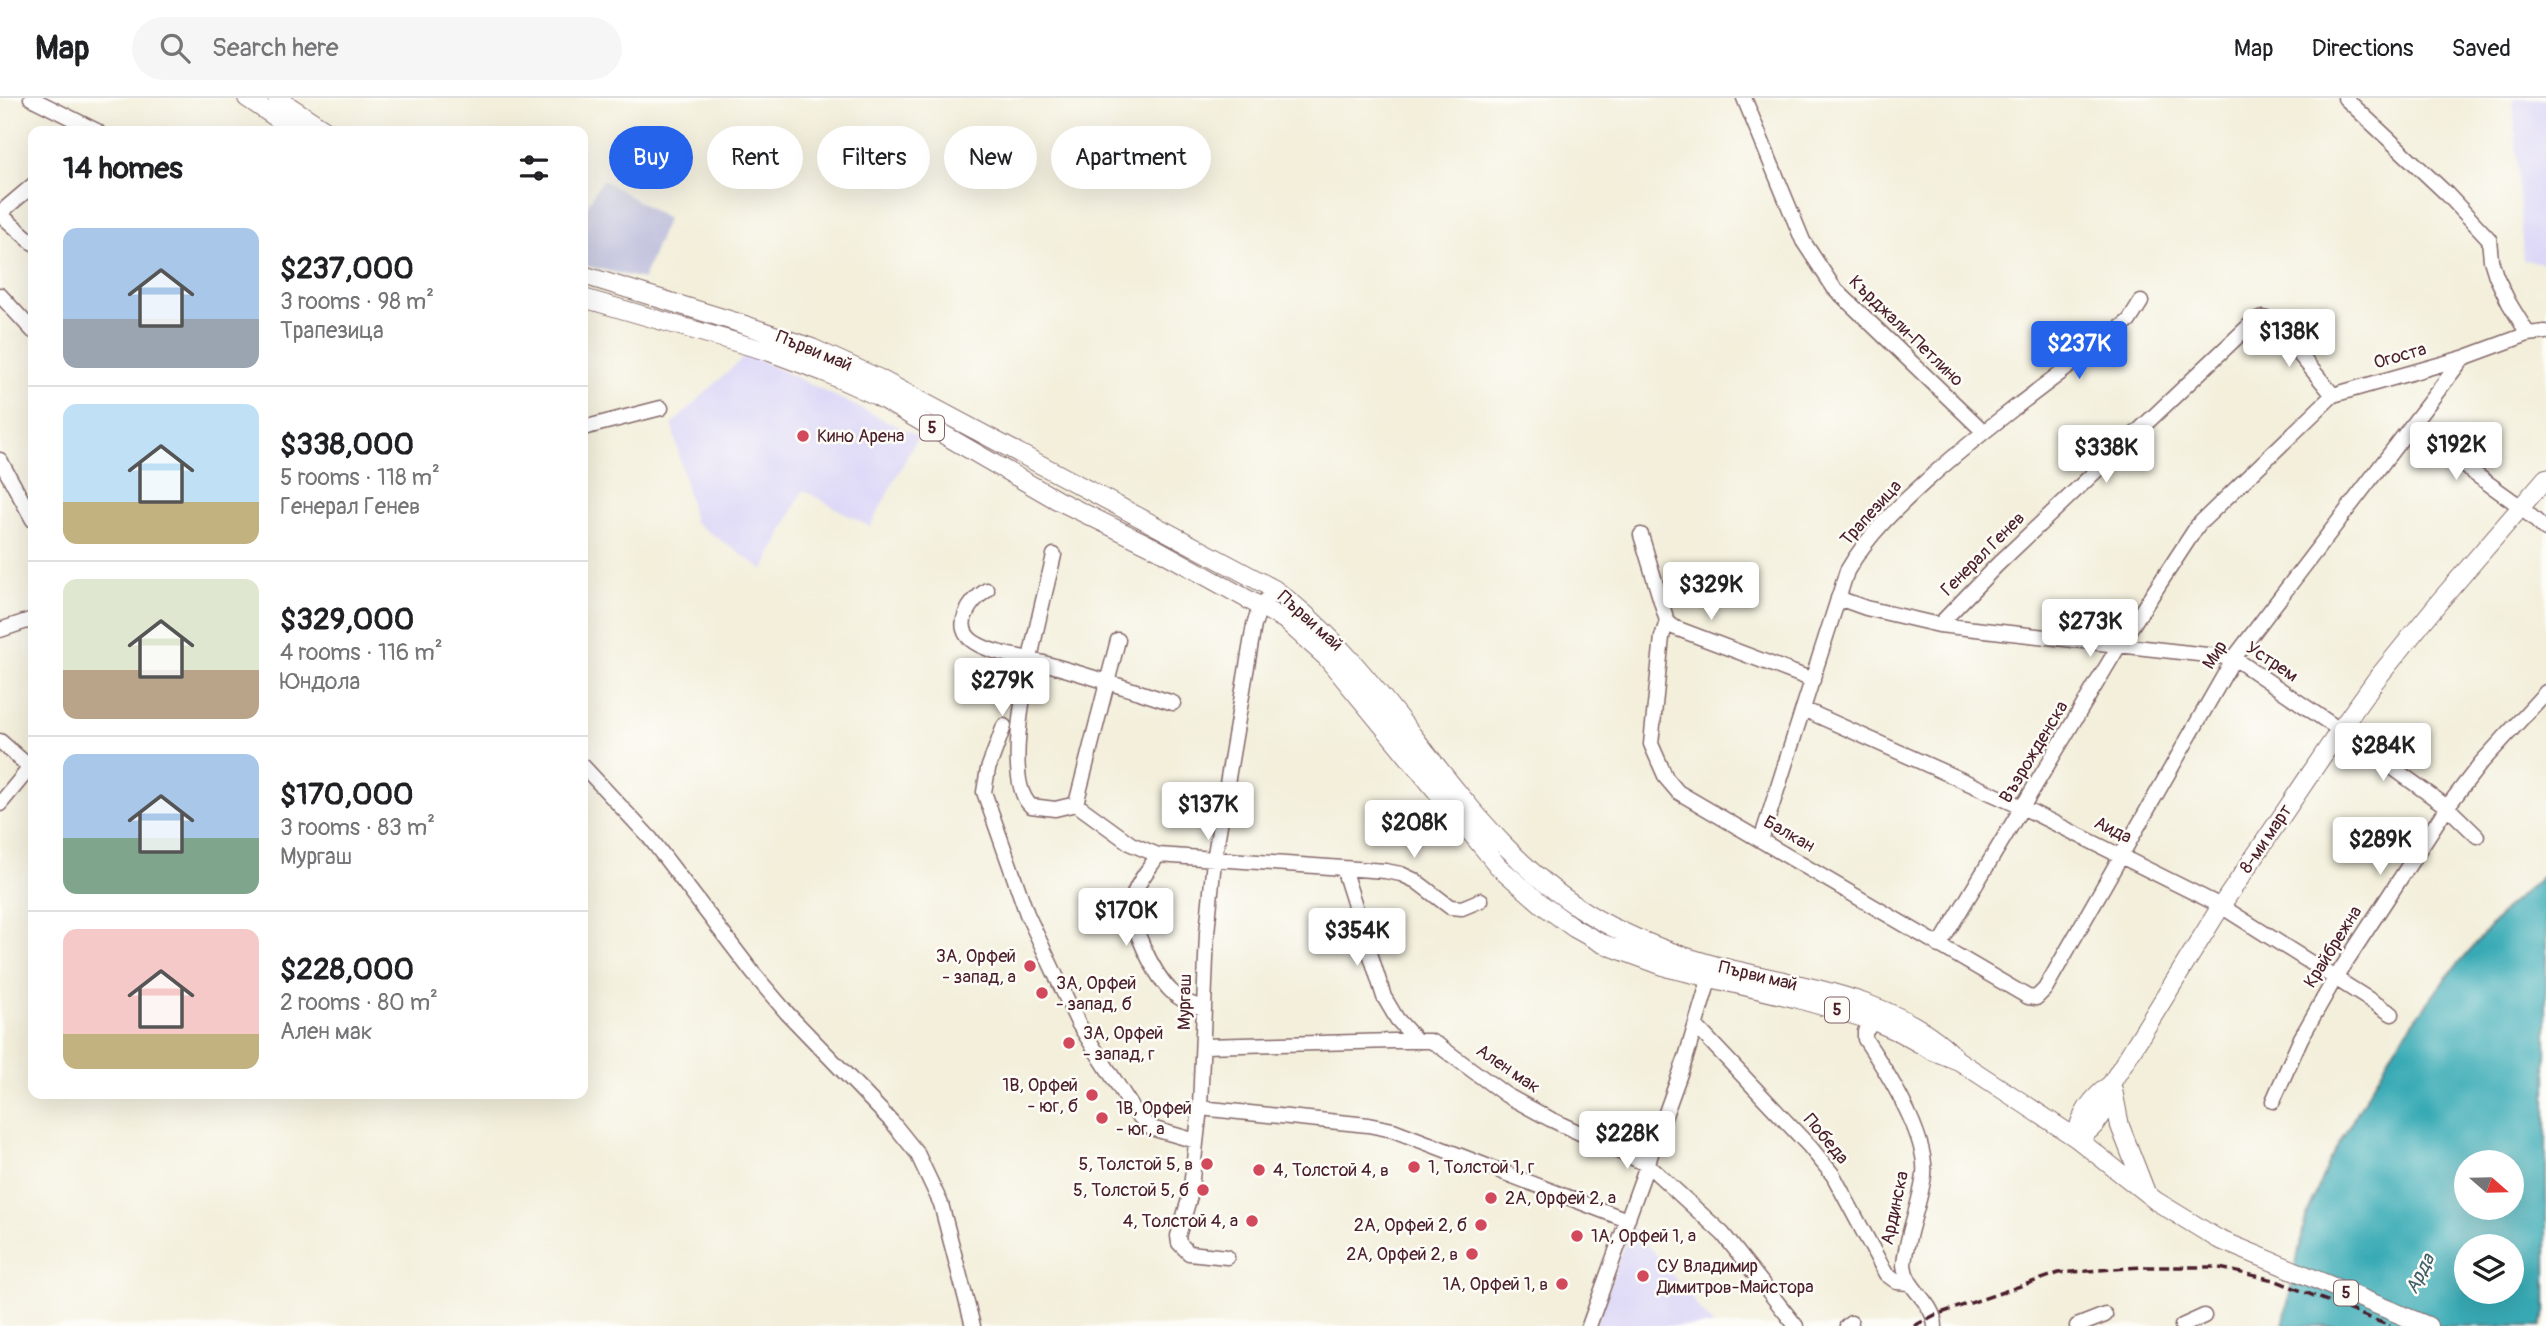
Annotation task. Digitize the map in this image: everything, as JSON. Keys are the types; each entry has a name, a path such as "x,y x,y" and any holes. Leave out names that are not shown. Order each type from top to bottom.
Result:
{"main road":[{"path":"247,98 289,126"},
{"path":"277,98 319,126"},
{"name":"Първи май","path":"588,277 812,348 878,378 1274,589 1300,607 1339,645 1481,821 1553,891 1585,912 1711,972 1874,1021 1959,1061 2076,1138 2146,1193 2218,1239 2428,1326"},
{"name":"Първи май","path":"588,298 770,352 866,391 1058,500 1155,548 1285,620 1326,657 1498,866 1574,928 1601,943 1643,960 1828,992 1881,1010 1938,1039 1959,1061"},
{"name":"8-ми март","path":"2111,1084 2221,906 2375,681 2432,610 2546,478"},
{"path":"2076,1138 2079,1123 2090,1104 2111,1084"},
{"path":"2076,1138 2088,1133 2099,1122 2109,1100 2111,1084"},
{"path":"2111,1084 2120,1126 2146,1193"},
{"path":"2049,1120 2090,1104"}],"street":[{"path":"31,98 86,126"},
{"name":"Кърджали-Петлино","path":"1744,98 1803,241 1826,278 1983,432"},
{"path":"2345,98 2447,194 2489,239 2496,276 2528,334"},
{"path":"28,189 0,213 28,238"},
{"path":"588,295 611,284"},
{"path":"0,295 28,326"},
{"name":"Трапезица","path":"1761,840 1847,571 1874,533 1909,496 1983,432 2129,321 2141,302"},
{"name":"Генерал Генев","path":"1939,625 1997,565 2254,321 2264,318 2272,321 2333,395"},
{"name":"Огоста","path":"2333,395 2463,358 2528,334 2546,332"},
{"name":"Мир","path":"2036,998 2045,989 2234,658 2463,358"},
{"name":"Възрожденска","path":"1939,946 2120,645 2199,525 2333,395"},
{"path":"588,427 661,408"},
{"path":"2411,428 2521,507 2546,530"},
{"path":"0,460 26,493"},
{"path":"1641,535 1667,621 1673,627 1812,680"},
{"path":"1054,555 1030,659 1018,737 1021,792 1031,806 1055,809 1076,804 1131,844 1158,855 1343,867 1401,874 1416,881 1450,907 1462,908 1481,900"},
{"name":"Мургаш","path":"1227,1257 1189,1253 1179,1243 1178,1236 1190,1196 1200,1108 1207,933 1214,860 1254,625 1262,606 1274,589"},
{"path":"986,590 974,598 963,622 972,641 1173,703"},
{"name":"Устрем","path":"1838,598 1866,608 1939,625 2234,658 2446,807 2477,836"},
{"path":"0,630 28,621"},
{"name":"Балкан","path":"1667,621 1662,637 1651,744 1666,778 1678,792 1939,946 2028,997 2036,998"},
{"path":"1076,804 1118,640"},
{"name":"Крайбрежна","path":"2273,1101 2301,1038 2334,979 2446,807 2481,763 2546,692"},
{"name":"Аида","path":"1803,709 2024,808 2221,906 2392,1014"},
{"path":"1004,726 988,769 984,792 1027,914 1078,1023 1135,1112 1151,1128 1196,1141"},
{"path":"0,741 28,764"},
{"path":"588,771 642,829 787,1013 892,1122 917,1153 940,1204 973,1326"},
{"path":"0,804 28,772"},
{"path":"1158,855 1132,898 1131,907 1136,926 1153,967 1162,981 1177,996 1204,1008"},
{"path":"1343,867 1384,997 1397,1020 1417,1041"},
{"path":"1589,1326 1696,1026 1711,972"},
{"name":"Ардинска","path":"1874,1021 1865,1032 1865,1039 1910,1116 1923,1148 1924,1175 1905,1255 1905,1273 1909,1283"},
{"name":"Победа","path":"1696,1026 1810,1147 1832,1175 1886,1274 1897,1282 1909,1283"},
{"name":"Ален мак","path":"1204,1046 1430,1041 1506,1095 1550,1119 1648,1164 1723,1234 1796,1326"},
{"path":"1200,1108 1368,1125 1393,1130 1627,1220"},
{"path":"1909,1283 1935,1315 1935,1326"},
{"path":"2077,1326 2105,1315"},
{"path":"2182,1326 2204,1316"}],"shaded area":[{"path":"2513,98 2546,98 2546,263 2523,260"},
{"path":"602,179 609,183 609,189 618,189 667,219 643,279 588,266 588,204"},
{"path":"747,354 918,436 870,527 803,490 764,570 694,522 672,424"},
{"name":"СУ Владимир Димитров-Майстора","path":"1631,1225 1714,1326 1595,1326"}],"water":[{"name":"Арда","path":"2546,873 2546,1312 2541,1326 2283,1326 2305,1221 2329,1161 2395,1047 2446,978 2507,907"}],"railway":[{"path":"1914,1326 1935,1315 2059,1273 2141,1267 2215,1267 2274,1280 2390,1326"}],"place":[{"name":"Кино Арена","path":"803,436"},
{"name":"3А, Орфей - запад, а","path":"1030,966"},
{"name":"3А, Орфей - запад, б","path":"1042,993"},
{"name":"3А, Орфей - запад, г","path":"1069,1043"},
{"name":"1В, Орфей - юг, б","path":"1092,1095"},
{"name":"1В, Орфей - юг, а","path":"1102,1118"},
{"name":"5, Толстой 5, в","path":"1207,1164"},
{"name":"1, Толстой 1, г","path":"1414,1167"},
{"name":"4, Толстой 4, в","path":"1259,1170"},
{"name":"5, Толстой 5, б","path":"1203,1190"},
{"name":"2А, Орфей 2, а","path":"1491,1198"},
{"name":"4, Толстой 4, а","path":"1252,1221"},
{"name":"2А, Орфей 2, б","path":"1481,1225"},
{"name":"1А, Орфей 1, а","path":"1577,1236"},
{"name":"2А, Орфей 2, в","path":"1472,1254"},
{"name":"СУ Владимир Димитров-Майстора","path":"1643,1276"},
{"name":"1А, Орфей 1, в","path":"1562,1284"}]}
